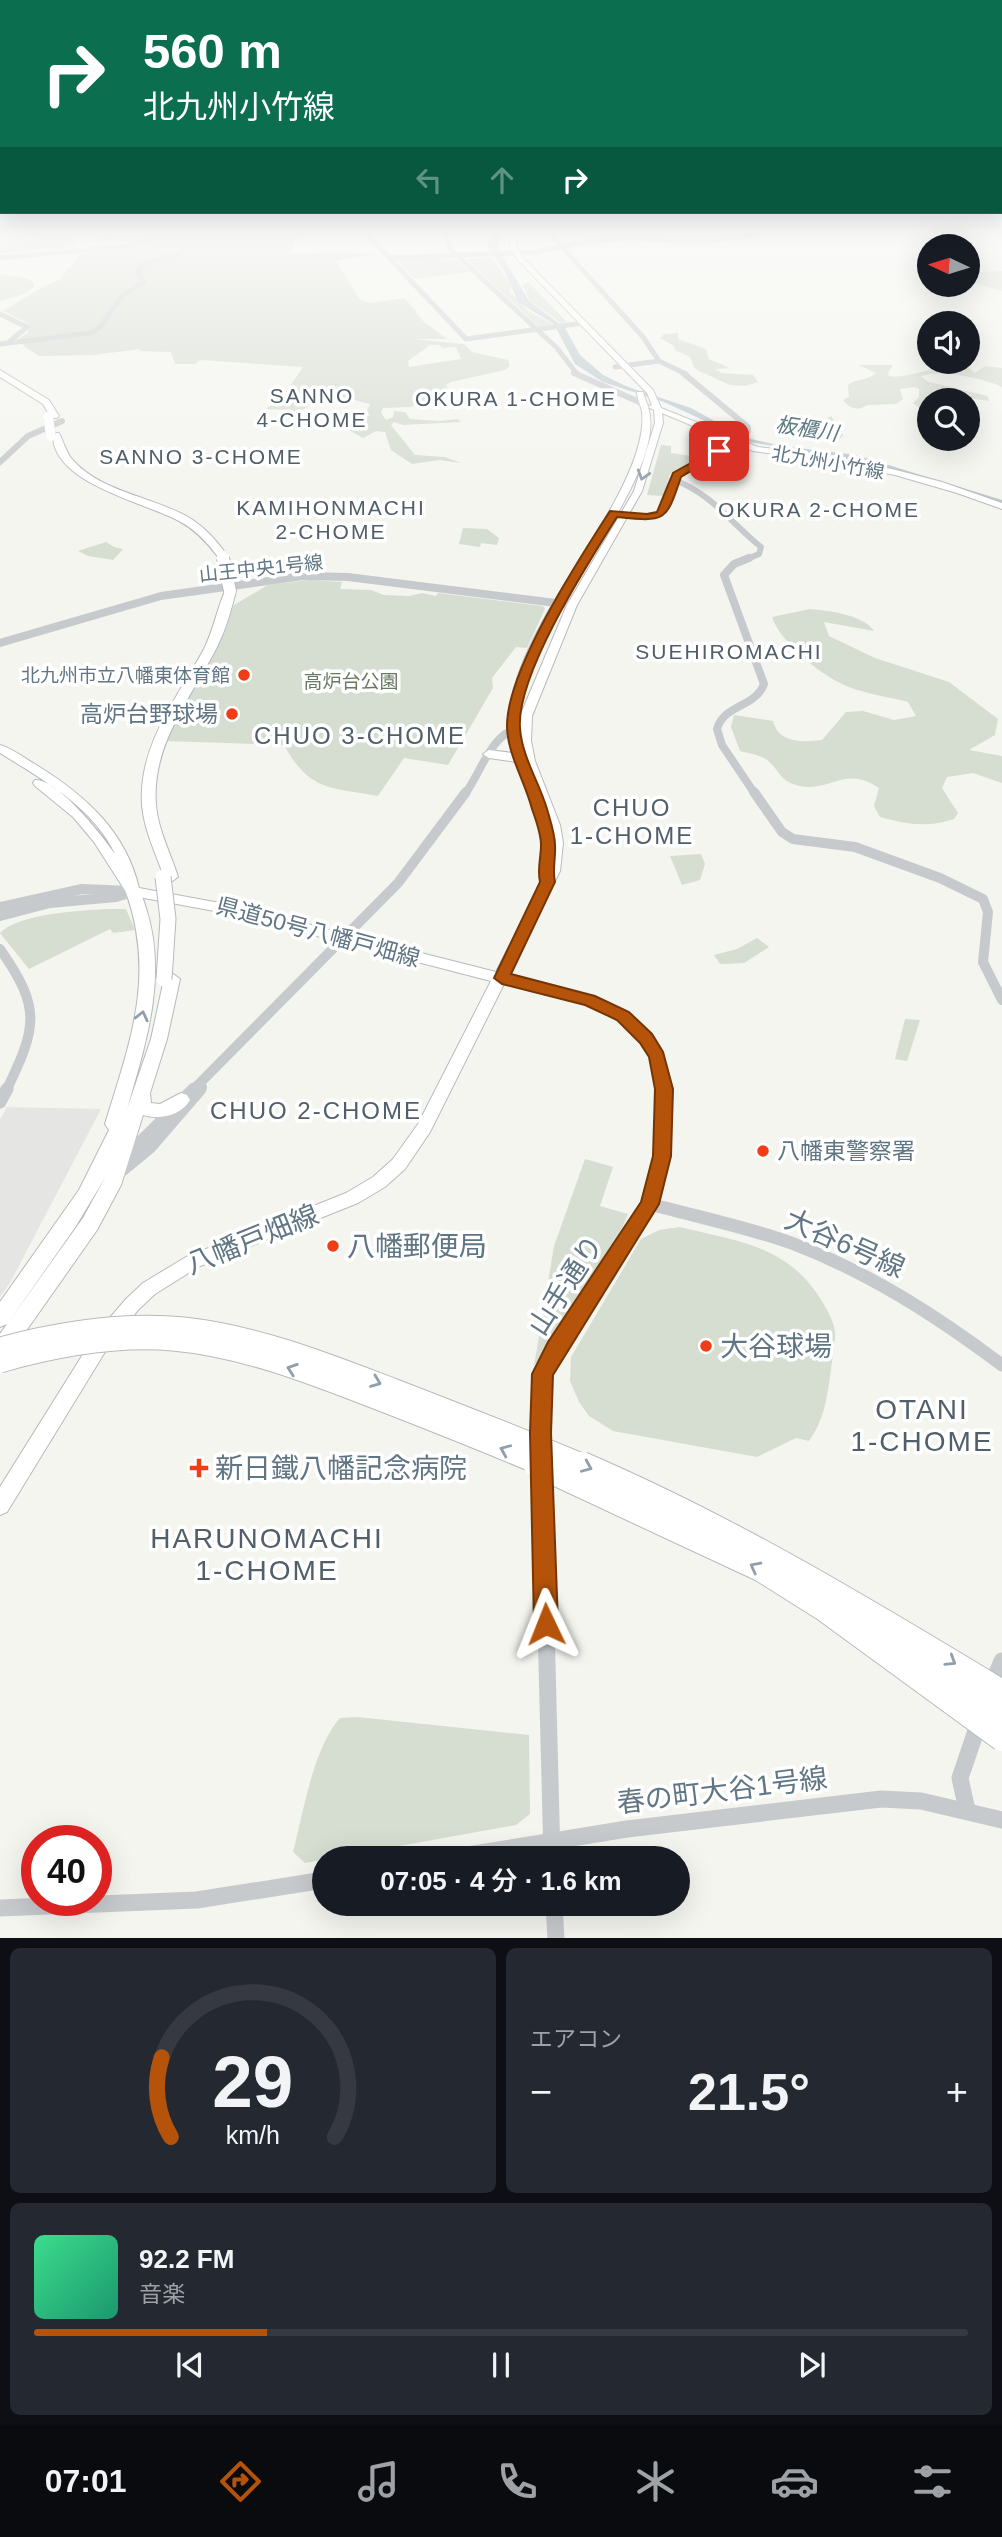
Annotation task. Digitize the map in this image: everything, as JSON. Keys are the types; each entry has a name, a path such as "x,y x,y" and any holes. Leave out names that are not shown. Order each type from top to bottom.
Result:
{"highway":[{"path":"0,374 41,403 55,418 53,436 58,457 68,468 83,479 166,513 196,529 219,555 227,592 143,767 143,816 167,877 177,919 159,1039 112,1185 90,1224 0,1349"},
{"path":"70,1218 77,1197 107,1143 114,1124 144,1006 149,967 148,948 133,892"},
{"path":"0,1318 70,1218 121,1159 150,1039 168,979"},
{"path":"142,1091 143,1106 151,1112 160,1112 181,1100"},
{"path":"0,1349 66,1331 146,1325 226,1334 277,1346 437,1404 610,1477 765,1552 999,1685"},
{"path":"0,1363 86,1344 161,1341 196,1344 283,1366 485,1442 626,1504 761,1570 813,1603 1002,1739"},
{"path":"765,1552 1002,1718"}],"main road":[{"path":"502,978 554,871 557,843 554,825 519,727 572,605 638,491 659,423 650,401 624,365 573,317"},
{"path":"579,323 615,367 650,401"},
{"path":"548,882 545,870 548,844 545,828 520,757 522,685 559,603 630,482 647,423 650,401"},
{"name":"北九州小竹線","path":"650,401 732,441 760,450 858,464 966,493 1002,506"},
{"path":"0,748 66,792 112,834 126,856 133,892"},
{"path":"489,754 520,757"},
{"path":"0,758 40,783 77,814 100,839 121,877 133,892"},
{"name":"県道50号八幡戸畑線","path":"133,892 185,897 344,940 502,978"},
{"name":"八幡戸畑線","path":"0,1505 97,1347 134,1300 183,1267 352,1198 379,1182 399,1164 424,1128 502,978"}],"street":[{"path":"7,317 27,327 18,337 0,344 92,333 107,317"},
{"path":"446,317 466,339 579,323"},
{"path":"523,317 562,353 564,362 573,372 595,384 650,401"},
{"path":"625,317 662,363"},
{"path":"614,513 647,517 661,514 665,510 674,480 681,471 719,451 748,431 746,424 686,374 662,363 615,367"},
{"path":"0,463 24,436 55,418"},
{"path":"674,480 720,506 740,533 761,547 759,554 734,564 724,575 764,684 763,689 753,699 721,718 716,728 730,757 785,836 812,844 844,844 972,890 983,899 987,907 981,954 985,968 1002,1000"},
{"name":"山王中央1号線","path":"0,643 161,596 303,576 360,578 572,605"},
{"path":"0,1328 121,1159 344,940 422,854 502,734 519,727"},
{"path":"0,907 78,890 112,888 133,892"},
{"path":"0,916 51,904 116,897 133,892"},
{"path":"0,949 27,989 32,1008 32,1028 24,1052 0,1102"},
{"name":"山手通り","path":"502,978 607,1007 636,1026 657,1056 664,1089 662,1156 650,1204 555,1348 542,1374 541,1433 552,1846"},
{"path":"121,1159 177,1116 229,1055"},
{"name":"大谷6号線","path":"650,1204 793,1244 855,1270 935,1316 1002,1365"},
{"path":"967,1810 960,1778 999,1685 1002,1661"},
{"name":"春の町大谷1号線","path":"578,1846 881,1799 921,1801 1002,1820"},
{"path":"0,1908 197,1900 312,1882"},
{"path":"555,1916 556,1938"}],"shaded area":[{"path":"543,317 551,317 565,328 580,355 603,375 628,387 691,408 743,437 781,446 856,455 1002,500 1002,504 861,461 738,440 716,426 664,402 603,382 575,364 554,324"},
{"path":"7,1107 101,1109 11,1281 0,1297 0,1120"}],"green space":[{"path":"16,317 420,317 447,339 414,339 464,344 472,352 508,360 510,366 505,370 451,382 446,385 451,394 446,398 434,397 411,407 383,408 381,413 386,420 393,417 394,411 405,412 410,419 457,419 461,422 403,425 394,422 391,425 415,455 445,457 461,463 439,460 412,464 391,450 385,432 376,431 363,438 344,427 347,421 370,415 367,411 370,404 320,391 314,395 319,399 296,414 290,414 289,410 266,409 284,395 303,367 200,360 195,364 175,364 171,352 139,351 141,349 93,355 39,356 25,347 19,338 28,333 28,323","holes":["430,345 440,345 442,348 456,347 461,359 409,367 408,361"]},
{"path":"529,317 540,317 553,324 539,327"},
{"path":"553,317 563,317 567,322 561,323"},
{"path":"678,333 678,339 706,349 709,359 730,368 715,369 722,373 753,375 758,382 745,386 730,385 699,371 690,357 675,350 674,346 660,338 664,334"},
{"path":"858,365 893,365 889,376 928,374 921,377 929,382 954,388 900,389 903,399 896,404 868,405 859,409 850,407 843,400 849,397 848,385 876,373"},
{"path":"985,366 1002,368 1002,387 949,374 980,374 980,370"},
{"path":"980,394 988,396 989,401 980,400"},
{"path":"831,416 843,435 840,439 801,439 806,432"},
{"path":"661,445 671,446 671,453 700,457 670,474 664,496 647,495"},
{"path":"463,528 487,529 499,538 497,545 481,543 480,547 459,544"},
{"path":"106,542 123,549 113,560 88,556 78,551"},
{"name":"高炉台公園","path":"309,580 342,582 340,589 371,590 384,595 409,596 422,593 436,596 438,593 543,606 545,609 527,648 516,647 492,678 493,688 448,765 404,758 378,796 323,785 303,772 284,745 165,741 234,605 268,585"},
{"path":"810,609 845,614 869,625 874,631 824,622 829,636 875,658 949,682 998,719 995,735 969,750 1002,756 1002,783 973,773 947,777 942,788 958,813 954,819 926,824 907,823 880,817 874,806 879,788 867,782 847,779 821,786 800,786 784,778 764,758 740,751 731,727 734,715 773,721 776,729 786,738 807,741 822,740 846,712 863,711 894,720 916,716 908,702 863,692 838,682 790,645 772,617"},
{"path":"701,854 705,864 700,880 682,885 670,856"},
{"path":"126,909 135,930 113,933 110,929 29,969 0,933 9,926 35,917"},
{"path":"757,938 769,947 744,963 720,964 714,955 737,949"},
{"path":"905,1019 920,1020 907,1061 895,1059"},
{"path":"585,1159 613,1167 600,1206 628,1214 622,1228 534,1366 554,1246"},
{"name":"大谷球場","path":"680,1227 742,1242 779,1258 810,1284 823,1303 833,1324 835,1346 824,1407 819,1424 809,1441 796,1438 757,1457 613,1431 589,1416 579,1402 570,1381 571,1357 641,1239 659,1230"},
{"path":"357,1717 529,1735 530,1814 516,1825 399,1846 312,1846 312,1862 305,1863 293,1852 305,1801 323,1746 340,1718"}],"place":[{"name":"北九州市立八幡東体育館","path":"244,675"},
{"name":"高炉台野球場","path":"232,714"},
{"name":"八幡東警察署","path":"763,1151"},
{"name":"八幡郵便局","path":"333,1246"},
{"name":"大谷球場","path":"706,1346"},
{"name":"新日鐵八幡記念病院","path":"199,1468"}],"district":[{"name":"OKURA 1-CHOME","path":"516,399"},
{"name":"SANNO 4-CHOME","path":"312,408"},
{"name":"SANNO 3-CHOME","path":"201,457"},
{"name":"OKURA 2-CHOME","path":"819,510"},
{"name":"KAMIHONMACHI 2-CHOME","path":"331,520"},
{"name":"SUEHIROMACHI","path":"729,652"},
{"name":"CHUO 3-CHOME","path":"360,736"},
{"name":"CHUO 1-CHOME","path":"632,822"},
{"name":"CHUO 2-CHOME","path":"316,1111"},
{"name":"OTANI 1-CHOME","path":"922,1425"},
{"name":"HARUNOMACHI 1-CHOME","path":"267,1554"}],"route":[{"path":"546,1624 542,1374 555,1348 650,1204 659,1174 665,1135 664,1089 657,1056 636,1026 623,1016 589,1000 502,978 548,882 545,870 548,844 545,828 520,757 513,728 515,710 522,685 544,634 573,579 614,513 638,517 661,514 665,510 677,475 719,451"}],"water label":[{"name":"板櫃川","path":"807,429"}]}
